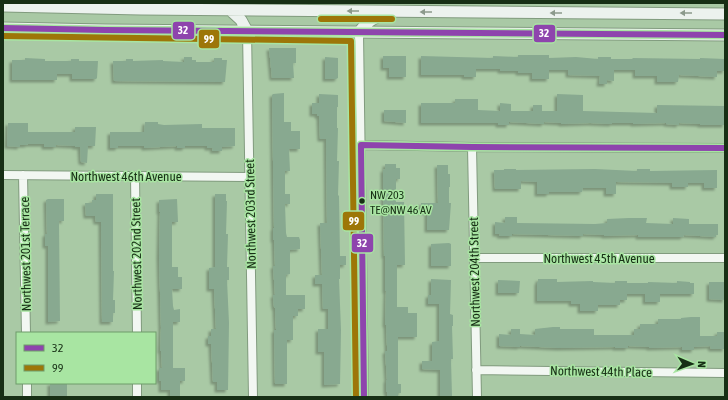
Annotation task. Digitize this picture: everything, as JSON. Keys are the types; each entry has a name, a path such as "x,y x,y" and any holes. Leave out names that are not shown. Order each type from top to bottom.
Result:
{"main road":[{"path":"3,6 42,5 230,10 725,14"},
{"path":"230,10 241,20 247,31"},
{"path":"359,33 363,26 368,22 376,17 392,11"},
{"path":"3,28 359,33 725,35"}],"street":[{"name":"Northwest 203rd Street","path":"247,31 253,397"},
{"path":"359,33 364,397"},
{"path":"361,145 725,148"},
{"name":"Northwest 204th Street","path":"472,147 476,397"},
{"name":"Northwest 46th Avenue","path":"3,175 249,177"},
{"name":"Northwest 201st Terrace","path":"24,175 26,332"},
{"name":"Northwest 202nd Street","path":"135,176 137,332"},
{"name":"Northwest 45th Avenue","path":"474,258 725,258"},
{"name":"Northwest 44th Place","path":"476,370 725,373"},
{"path":"27,384 27,397"},
{"path":"137,384 137,397"}],"building":[{"path":"269,48 296,48 296,63 293,63 294,78 272,78"},
{"path":"518,55 549,55 549,58 576,57 598,59 598,57 611,57 611,59 725,59 725,71 717,71 717,77 679,75 678,82 657,82 657,76 635,76 635,70 614,70 614,81 607,80 607,84 599,84 600,76 568,75 568,70 549,70 549,79 532,79 532,73 500,71 500,69 476,69 476,77 464,77 464,75 421,75 421,56 493,58 493,56 518,57"},
{"path":"383,56 406,56 406,77 389,77 389,68 383,68"},
{"path":"184,57 192,57 192,60 196,60 196,62 214,62 214,58 222,58 222,60 227,60 225,82 114,81 113,61 126,61 126,59 133,59 133,61 163,60 184,62"},
{"path":"325,57 338,58 338,78 325,79"},
{"path":"25,58 45,59 45,61 71,61 71,59 79,59 79,61 98,61 97,78 72,79 72,74 57,74 57,80 12,80 12,60 25,60"},
{"path":"284,93 284,122 291,122 291,131 300,131 300,149 289,149 290,171 285,171 285,194 290,194 290,204 285,204 286,233 287,237 299,237 300,240 300,249 290,250 290,274 286,275 286,295 305,295 305,309 298,309 298,316 293,316 293,340 287,340 287,384 275,384 274,330 276,330 273,295 275,295 273,266 275,266 273,240 272,95"},
{"path":"319,94 338,95 337,161 339,161 338,195 340,256 346,256 346,265 340,265 339,279 341,330 340,384 324,385 324,352 318,352 318,329 328,329 328,309 323,309 322,284 315,284 315,275 322,275 320,223 327,223 326,139 320,139 319,116 317,116 317,114 312,114 312,103 319,103"},
{"path":"557,94 583,95 583,111 657,113 657,105 725,106 725,125 679,123 679,125 666,123 561,124 544,122 544,124 509,122 509,125 498,125 498,123 421,123 421,103 455,103 455,99 478,99 478,110 500,111 500,103 511,104 511,111 533,111 533,105 542,105 542,111 557,111"},
{"path":"384,110 406,110 406,123 384,121"},
{"path":"145,122 158,122 158,124 164,125 202,124 202,128 235,128 235,146 222,147 222,151 212,151 213,148 207,148 207,146 185,146 185,148 177,148 177,146 144,148 144,146 118,146 118,148 110,148 110,132 144,132"},
{"path":"8,123 28,123 28,132 75,132 75,127 96,127 95,146 88,146 87,163 81,162 80,147 56,145 56,147 44,147 44,144 20,145 20,147 7,146"},
{"path":"385,164 396,164 396,168 400,168 400,179 396,179 396,202 404,202 405,265 397,265 397,307 408,307 408,313 417,313 417,337 398,337 398,384 401,384 401,393 398,393 398,397 387,397 386,392 387,380 385,351 387,351 387,346 385,325 386,291 383,169 385,170"},
{"path":"437,165 448,165 448,174 450,174 449,203 451,203 449,230 427,230 427,212 421,212 421,203 438,203"},
{"path":"595,169 637,171 637,169 650,169 650,171 717,170 717,188 704,188 704,183 688,183 688,187 672,187 672,183 616,182 616,194 606,194 606,188 583,188 582,192 549,192 549,194 537,194 537,182 521,181 521,189 495,189 494,170"},
{"path":"96,194 113,194 113,300 115,300 115,313 113,313 113,322 102,322 101,222 96,222 95,216 86,216 85,203 92,203 92,200 96,200"},
{"path":"215,194 226,194 227,201 227,267 229,267 229,280 227,280 229,323 228,390 217,390 217,382 213,382 211,344 208,344 208,336 211,336 211,329 216,329 214,289 209,289 209,268 215,267"},
{"path":"64,199 64,221 59,221 60,321 48,322 48,246 45,246 45,234 47,234 46,200"},
{"path":"177,199 178,222 172,222 172,267 178,267 178,277 182,277 182,289 172,289 174,310 180,309 180,322 173,322 173,368 185,368 185,381 180,381 180,397 170,397 170,390 161,390 161,381 159,381 159,368 162,368 160,351 159,200"},
{"path":"505,217 517,217 517,223 595,224 607,223 607,219 647,218 646,223 673,224 673,218 689,219 689,224 718,224 718,235 716,235 716,237 684,235 683,237 638,237 638,235 604,236 583,234 583,236 512,234 512,236 499,236 500,234 495,234 495,222 505,223"},
{"path":"431,244 451,244 451,266 431,266"},
{"path":"431,279 451,280 450,314 453,315 453,359 451,359 452,397 440,397 440,370 422,369 422,361 432,361 432,342 439,341 439,304 428,304 428,295 431,295"},
{"path":"538,279 557,279 557,282 690,282 694,283 694,294 660,294 660,302 645,302 645,294 627,294 627,300 620,300 620,305 598,305 598,311 580,311 580,304 571,304 571,301 537,301"},
{"path":"498,280 520,281 519,293 498,293"},
{"path":"709,282 725,282 725,300 709,299"},
{"path":"700,317 700,336 717,336 717,332 725,332 725,349 711,349 710,346 694,347 694,350 682,350 682,347 649,348 628,346 628,348 559,348 499,346 499,334 511,335 511,329 520,329 520,334 535,335 535,329 560,327 560,329 594,329 594,335 634,335 634,329 640,329 640,324 658,324 658,319 681,319"},
{"path":"50,384 67,384 67,397 50,397"}],"transit line":[{"name":"99","path":"321,19 392,19"},
{"name":"32","path":"3,28 725,35"},
{"name":"99","path":"3,36 351,41 356,397"},
{"name":"32","path":"364,397 361,145 725,148"}],"place":[{"name":"NW 203 TE@NW 46 AV","path":"362,201"}]}
